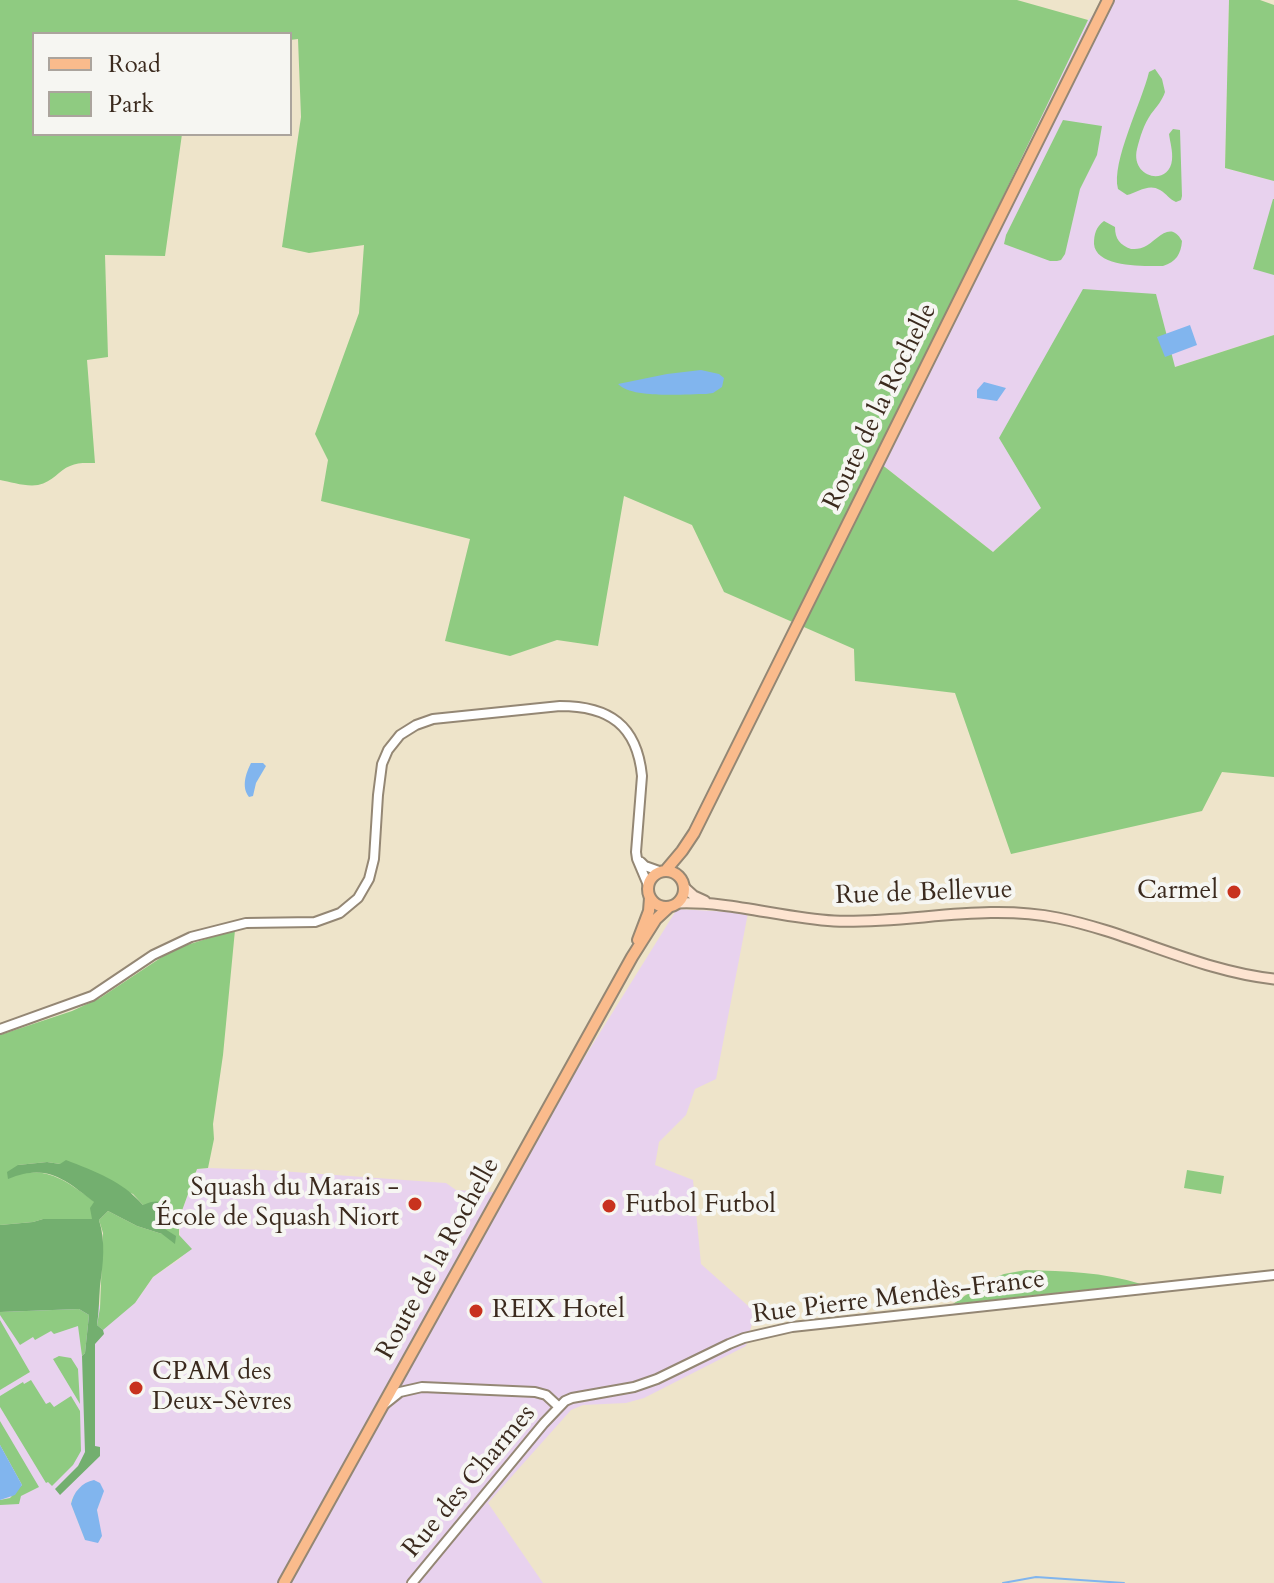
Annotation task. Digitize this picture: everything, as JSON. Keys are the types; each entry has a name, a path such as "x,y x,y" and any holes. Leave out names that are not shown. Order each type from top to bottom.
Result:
{"main road":[{"name":"Route de la Rochelle","path":"694,833 1108,0"},
{"path":"694,833 682,865 683,896 673,905 658,905 650,898 648,885 654,875 682,851 694,833"},
{"path":"662,871 671,871 683,882"},
{"name":"Rue de Bellevue","path":"683,882 694,896 712,904"},
{"name":"Route de la Rochelle","path":"632,957 649,911 650,898"},
{"name":"Rue de Bellevue","path":"673,905 712,904 832,921 997,912 1034,914 1078,923 1237,973 1274,979"},
{"name":"Route de la Rochelle","path":"284,1583 632,957 656,919 673,905"}],"street":[{"path":"0,1029 92,996 153,955 191,937 246,923 315,922 349,907 366,886 372,869 381,774 386,756 400,735 425,721 560,706 587,707 620,722 633,741 641,765 637,859 648,885"},
{"path":"637,859 645,866 662,871"},
{"name":"Rue Pierre Mendès-France","path":"559,1407 579,1395 619,1391 649,1382 729,1344 772,1331 1274,1275"},
{"path":"384,1404 400,1392 415,1388 478,1389 543,1393 559,1407"},
{"name":"Rue des Charmes","path":"412,1583 559,1407"}],"shaded area":[{"path":"1108,0 1229,0 1225,168 1274,181 1274,335 1175,367 1041,508 993,552 876,460 1088,20"},
{"path":"677,909 748,913 716,1079 695,1089 686,1115 659,1142 655,1165 693,1180 701,1264 755,1312 746,1346 644,1398 626,1403 583,1405 571,1410 488,1503 543,1583 0,1583 0,1312 135,1303 153,1277 181,1258 179,1219 197,1169 266,1170 446,1183 456,1190 509,1193 548,1116","holes":["90,1481 102,1495 97,1510 101,1540 85,1540 71,1500 79,1488"]}],"green space":[{"path":"0,0 1017,0 1088,20 876,460 993,552 1041,508 999,438 1083,289 1156,294 1175,367 1274,335 1274,777 1222,772 1202,811 1011,854 955,693 855,681 854,649 724,592 692,525 624,496 598,646 557,640 510,656 445,641 470,539 321,501 328,460 315,434 359,313 364,245 309,253 282,247 301,117 298,39 292,40 292,32 32,32 32,136 182,136 165,256 105,255 108,357 87,360 95,463 73,465 38,485 0,480"},
{"path":"1229,0 1260,0 1274,5 1274,181 1225,168"},
{"path":"1155,69 1162,79 1165,92 1144,126 1136,159 1139,167 1151,176 1164,174 1172,160 1169,134 1173,129 1180,130 1182,196 1176,202 1156,188 1127,195 1118,189 1117,177 1123,148 1149,72"},
{"path":"1063,120 1102,126 1097,155 1080,189 1065,254 1061,260 1050,261 1004,244"},
{"path":"1274,199 1274,275 1253,269"},
{"path":"1104,221 1115,227 1119,241 1131,249 1144,247 1163,234 1173,232 1182,241 1179,254 1163,266 1112,262 1097,252 1094,244 1096,231"},
{"path":"235,930 213,1124 214,1139 208,1168 197,1169 179,1219 179,1235 192,1249 153,1277 135,1303 103,1330 97,1325 103,1233 99,1220 108,1211 137,1226 162,1234 165,1229 133,1194 60,1164 47,1162 18,1165 24,1173 53,1176 87,1196 95,1202 92,1219 43,1219 0,1225 0,1035 72,1011 100,998 174,949"},
{"path":"66,1160 117,1183 143,1205 157,1201 162,1203 167,1216 165,1229 176,1236 175,1244 162,1234 137,1226 108,1211 99,1220 103,1253 97,1325 104,1334 95,1344 95,1446 100,1447 100,1456 60,1495 55,1489 78,1466 85,1452 82,1356 85,1353 89,1315 79,1309 0,1312 0,1225 43,1219 92,1219 90,1208 94,1202 64,1180 44,1173 22,1174 8,1179 7,1172 18,1165 60,1164"},
{"path":"1187,1170 1224,1176 1221,1194 1184,1188"},
{"path":"1026,1270 1098,1275 1141,1284 953,1304 986,1281"},
{"path":"79,1309 89,1315 85,1353 82,1356 78,1326 54,1334 51,1331 20,1345 0,1315 0,1312"},
{"path":"0,1320 30,1372 0,1390"},
{"path":"59,1356 71,1358 78,1369 80,1404 53,1359"},
{"path":"31,1380 46,1404 50,1402 54,1407 71,1396 80,1411 81,1451 73,1465 52,1486 46,1483 0,1407 0,1396"},
{"path":"0,1421 39,1487 21,1496 19,1504 0,1505 0,1500 10,1498 22,1485 0,1445"}],"water":[{"path":"1190,325 1197,345 1165,357 1157,337"},
{"path":"701,370 724,378 722,387 706,394 659,395 635,392 618,384 667,374"},
{"path":"984,382 1006,388 997,401 977,398 977,390"},
{"path":"251,763 266,766 256,783 253,796 249,797 245,784"},
{"path":"0,1445 22,1485 15,1495 0,1500"},
{"path":"94,1480 100,1483 104,1491 97,1510 102,1536 98,1543 85,1540 71,1504 79,1489"}],"waterway":[{"path":"1003,1583 1036,1577 1124,1583"}],"place":[{"name":"Carmel","path":"1234,892"},
{"name":"Squash du Marais - École de Squash Niort","path":"415,1204"},
{"name":"Futbol Futbol","path":"609,1206"},
{"name":"REIX Hotel","path":"476,1311"},
{"name":"CPAM des Deux-Sèvres","path":"136,1388"}]}
